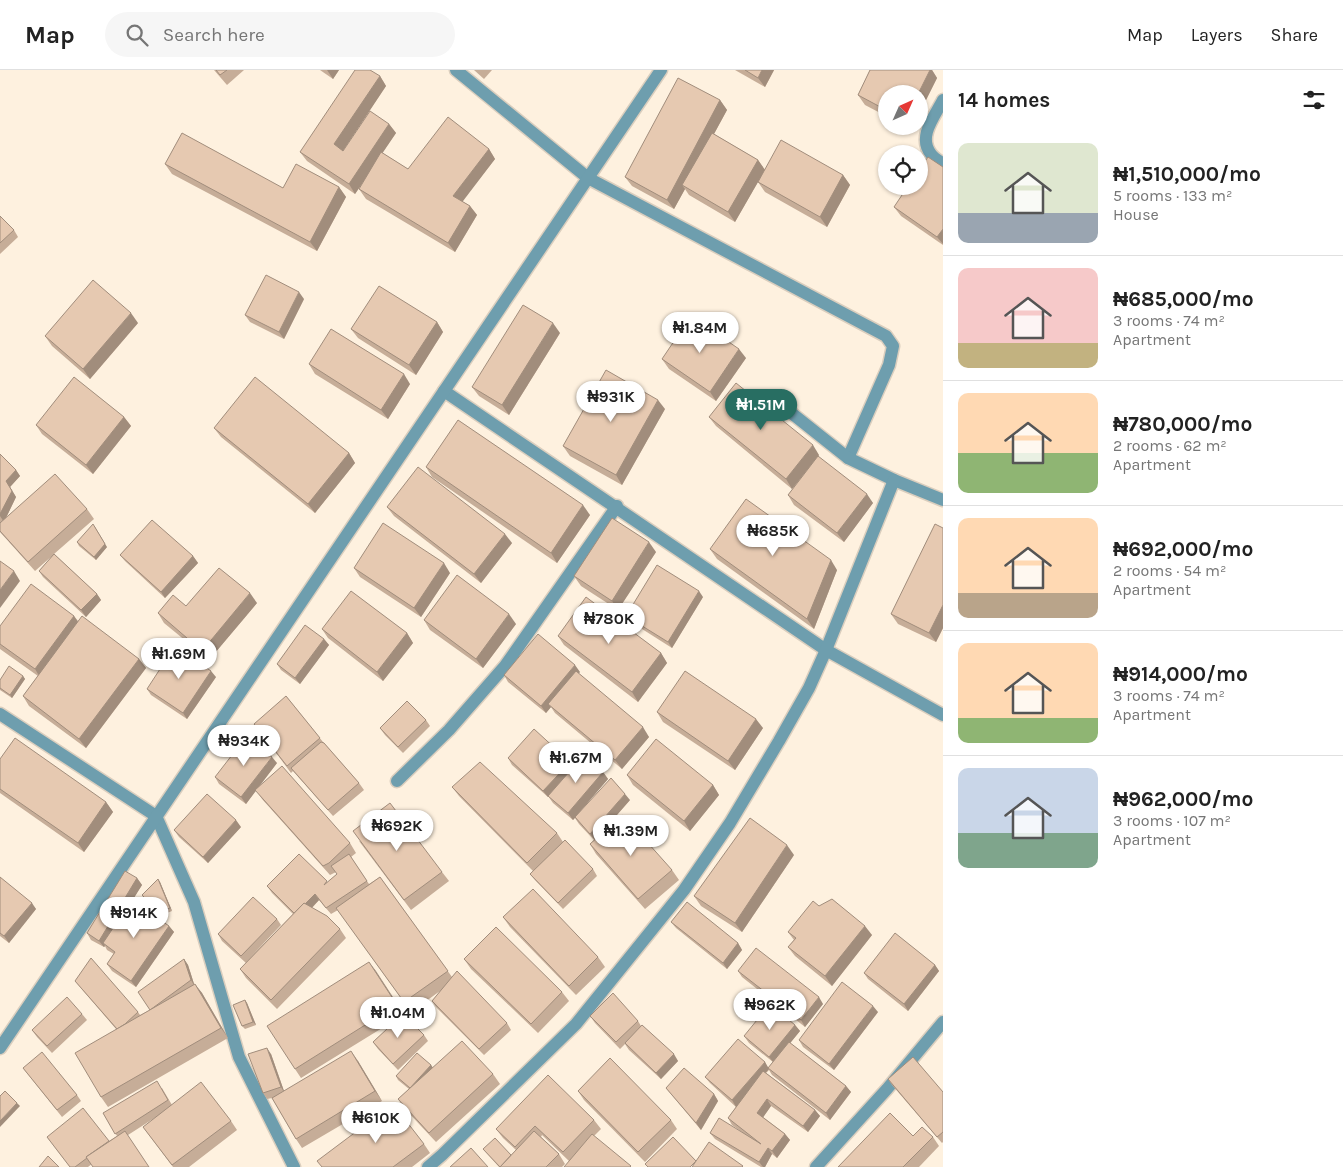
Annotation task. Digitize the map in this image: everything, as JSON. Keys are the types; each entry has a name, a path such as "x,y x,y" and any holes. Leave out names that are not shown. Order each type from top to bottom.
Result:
{"street":[{"path":"456,70 588,178 886,336 893,346 889,365 848,458"},
{"path":"0,1048 661,70"},
{"path":"943,100 926,133 925,145 931,155 943,164"},
{"path":"444,390 826,650 943,715"},
{"path":"775,400 848,458 894,480 943,500"},
{"path":"428,1167 576,1024 684,890 730,823 809,688 894,480"},
{"path":"397,781 449,730 504,666 616,506"},
{"path":"0,714 156,816 194,902 239,1058 294,1167"},
{"path":"816,1167 887,1089 943,1022"}],"building":[{"path":"216,70 227,70 220,75"},
{"path":"355,70 370,70 380,76 334,144 343,151 370,111 389,124 349,184 300,152"},
{"path":"745,70 762,70 758,78"},
{"path":"870,70 930,70 922,85 878,85 878,106 858,95"},
{"path":"678,78 720,100 667,200 625,177"},
{"path":"448,117 489,149 453,196 470,206 448,243 359,189 381,152 408,169"},
{"path":"182,133 283,188 296,164 339,187 310,242 165,164"},
{"path":"712,133 758,160 728,212 682,185"},
{"path":"781,140 843,175 820,217 758,182"},
{"path":"928,157 943,167 943,229 937,237 894,207 902,195 928,195"},
{"path":"0,216 14,230 0,243"},
{"path":"266,275 299,292 279,332 245,315"},
{"path":"93,280 131,313 83,369 45,336"},
{"path":"379,286 437,322 409,365 351,329"},
{"path":"523,305 553,323 502,405 472,387"},
{"path":"691,316 739,349 710,392 662,359"},
{"path":"331,329 404,374 381,410 309,364"},
{"path":"606,370 658,400 616,475 563,446"},
{"path":"74,377 124,417 86,465 36,425"},
{"path":"255,377 349,453 308,504 214,428"},
{"path":"736,383 813,445 786,479 709,417"},
{"path":"458,420 583,505 551,553 426,467"},
{"path":"0,454 16,470 6,481 12,491 0,514"},
{"path":"818,456 867,494 837,533 788,495"},
{"path":"418,467 505,534 474,574 387,507"},
{"path":"55,474 87,509 28,562 0,531 0,523"},
{"path":"746,499 831,560 807,619 710,549"},
{"path":"612,518 649,542 612,601 574,576"},
{"path":"152,520 193,556 161,592 120,555"},
{"path":"383,523 444,563 414,608 354,568"},
{"path":"93,524 105,544 94,557 77,542"},
{"path":"935,524 943,528 943,605 929,633 891,614"},
{"path":"54,554 97,594 81,610 39,571"},
{"path":"0,561 14,571 0,590"},
{"path":"657,565 699,591 668,642 626,616"},
{"path":"219,568 250,593 202,651 158,613 173,595 186,606"},
{"path":"457,575 509,614 476,659 424,620"},
{"path":"31,584 74,616 35,669 0,644 0,626"},
{"path":"351,591 407,633 377,672 322,629"},
{"path":"586,597 661,653 632,692 558,636"},
{"path":"82,616 139,659 79,739 23,696"},
{"path":"305,625 324,639 295,678 277,664"},
{"path":"538,634 575,665 541,706 504,675"},
{"path":"175,646 211,671 183,713 147,689"},
{"path":"9,666 23,676 10,695 0,688 0,680"},
{"path":"576,671 643,727 615,760 548,704"},
{"path":"685,671 756,719 728,761 657,712"},
{"path":"286,696 320,738 287,766 254,724"},
{"path":"407,701 426,720 398,747 380,728"},
{"path":"534,729 570,762 543,791 508,758"},
{"path":"246,737 272,757 241,797 215,777"},
{"path":"15,738 106,802 78,843 0,789 0,759"},
{"path":"656,739 713,785 684,821 627,775"},
{"path":"321,742 324,743 359,783 328,810 291,768"},
{"path":"584,755 603,772 568,813 548,796"},
{"path":"480,762 557,833 527,863 452,787"},
{"path":"282,766 350,843 329,863 323,866 255,790"},
{"path":"611,778 625,794 590,834 575,817"},
{"path":"207,794 236,820 203,857 174,830"},
{"path":"390,803 442,872 404,900 353,831"},
{"path":"623,815 672,870 638,899 590,844"},
{"path":"750,818 787,845 735,923 694,896"},
{"path":"565,840 593,869 558,903 530,874"},
{"path":"299,854 327,881 324,885 337,874 331,866 349,854 367,881 326,908 315,894 294,913 267,886"},
{"path":"125,871 137,878 99,941 87,933"},
{"path":"0,877 32,903 4,936 0,933"},
{"path":"380,877 448,971 404,1002 336,908"},
{"path":"158,879 170,908 159,912 142,895"},
{"path":"533,889 598,957 569,986 503,917"},
{"path":"253,897 277,919 241,956 218,934"},
{"path":"832,899 865,926 825,976 788,947 796,938 788,932 813,901 819,906"},
{"path":"132,900 169,926 131,981 107,964 115,952 103,943"},
{"path":"687,902 738,943 723,963 671,922"},
{"path":"304,903 327,916 340,929 271,1000 240,969"},
{"path":"496,927 562,992 531,1024 464,959"},
{"path":"895,933 935,965 904,1004 864,973"},
{"path":"756,948 819,997 801,1020 738,971"},
{"path":"91,958 138,1012 117,1029 75,981"},
{"path":"184,959 191,980 150,1010 138,992"},
{"path":"369,962 397,1005 295,1069 267,1026"},
{"path":"457,971 507,1023 479,1049 432,1001"},
{"path":"842,982 873,1006 829,1064 799,1040"},
{"path":"195,984 221,1028 101,1097 75,1053"},
{"path":"613,993 638,1021 616,1042 590,1016"},
{"path":"67,997 82,1014 47,1046 32,1030"},
{"path":"245,1000 253,1022 242,1026 233,1005"},
{"path":"770,1004 795,1025 769,1057 744,1036"},
{"path":"403,1014 424,1035 393,1064 373,1042"},
{"path":"642,1025 674,1054 656,1073 625,1043"},
{"path":"738,1039 765,1062 732,1100 705,1077"},
{"path":"462,1041 493,1074 429,1133 398,1099"},
{"path":"789,1042 846,1086 826,1113 768,1068"},
{"path":"267,1048 281,1087 263,1093 248,1054"},
{"path":"351,1051 375,1091 296,1139 272,1098"},
{"path":"42,1052 77,1095 57,1110 23,1068"},
{"path":"417,1053 431,1065 410,1088 396,1076"},
{"path":"913,1057 943,1092 943,1132 937,1137 888,1079"},
{"path":"610,1058 671,1120 638,1152 578,1091"},
{"path":"684,1068 714,1094 696,1123 666,1088"},
{"path":"763,1071 815,1110 803,1126 767,1099 757,1113 785,1134 772,1151 768,1148 759,1162 710,1133 719,1118 761,1144 728,1118"},
{"path":"548,1075 594,1120 563,1152 535,1126 515,1147 496,1129"},
{"path":"157,1081 168,1100 115,1134 103,1113"},
{"path":"201,1082 231,1121 172,1165 143,1127"},
{"path":"5,1091 17,1103 0,1121 0,1096"},
{"path":"393,1104 424,1144 393,1167 322,1167 317,1161"},
{"path":"83,1108 109,1141 75,1167 70,1167 47,1137"},
{"path":"890,1113 913,1136 922,1127 933,1137 903,1167 838,1167"},
{"path":"125,1131 149,1167 93,1167 86,1157"},
{"path":"534,1131 559,1154 546,1167 500,1167"},
{"path":"592,1134 631,1166 564,1167"},
{"path":"673,1137 696,1161 690,1167 648,1167 645,1164"},
{"path":"495,1138 511,1155 500,1167 483,1149"},
{"path":"709,1142 743,1166 692,1167"},
{"path":"471,1148 488,1167 450,1167"},
{"path":"48,1156 59,1167 39,1167"}]}
